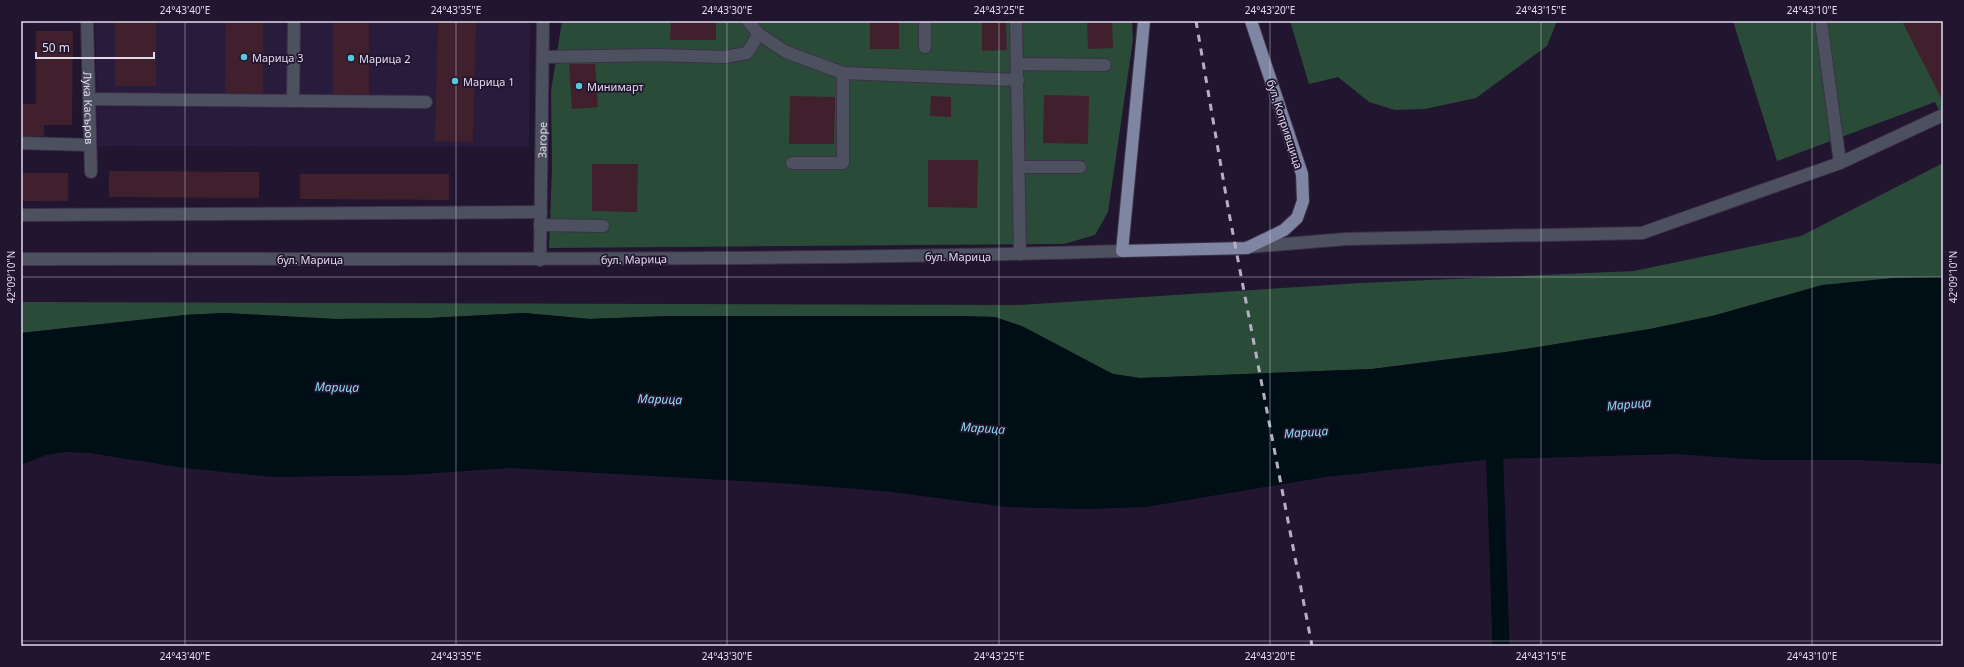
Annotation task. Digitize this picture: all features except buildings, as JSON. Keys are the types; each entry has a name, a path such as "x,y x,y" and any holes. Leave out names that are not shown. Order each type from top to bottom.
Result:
{"main road":[{"path":"1122,251 1144,21"},
{"name":"бул. Копривщица","path":"1247,248 1284,230 1297,218 1303,201 1302,174 1251,21"},
{"name":"бул. Марица","path":"1122,251 1247,248"}],"street":[{"name":"Лука Касъров","path":"87,21 91,172"},
{"path":"293,101 294,21"},
{"name":"Загоре","path":"540,260 543,57 542,21"},
{"path":"748,21 759,34 786,52 843,73 1018,80"},
{"path":"925,21 925,47"},
{"path":"1016,21 1020,254"},
{"path":"1821,21 1840,163"},
{"path":"543,57 656,55 725,57 747,53 759,34"},
{"path":"1017,64 1105,65"},
{"path":"792,163 843,163 843,73"},
{"path":"89,99 426,102"},
{"path":"1247,248 1346,239 1642,233 1840,163 1943,115"},
{"path":"21,143 90,145"},
{"path":"1019,166 1080,167"},
{"path":"21,215 541,212"},
{"path":"540,225 603,226"},
{"name":"бул. Марица","path":"21,259 540,260 1020,254 1122,251"}],"shaded area":[{"path":"95,21 530,21 529,147 98,146"}],"green space":[{"path":"562,21 1132,21 1133,40 1108,212 1095,235 1064,244 549,248 552,168 551,91"},
{"path":"1290,21 1557,21 1547,46 1476,98 1425,109 1395,110 1369,102 1338,77 1309,84"},
{"path":"1733,21 1943,21 1943,108 1939,110 1935,102 1777,161"},
{"path":"1943,163 1943,277 1893,278 1650,329 1506,352 1372,369 1140,378 1113,374 995,317 669,316 589,319 524,313 430,318 335,319 224,313 185,315 21,333 21,302 1019,305 1361,283 1634,271 1801,236"}],"water":[{"name":"Марица","path":"1943,277 1943,464 1857,460 1764,460 1675,454 1494,459 1325,477 1145,507 1085,509 1007,507 884,491 779,483 511,468 406,475 274,477 185,468 89,453 67,452 46,455 21,465 21,333 185,315 224,313 335,319 430,318 524,313 590,319 669,316 995,317 1022,326 1113,374 1140,378 1372,369 1506,352 1650,329 1712,316 1822,285 1893,278"}],"waterway":[{"path":"1494,436 1501,646"}],"railway":[{"path":"1196,21 1229,213 1312,646"}],"place":[{"name":"Марица 3","path":"244,57"},
{"name":"Марица 2","path":"351,58"},
{"name":"Марица 1","path":"455,81"},
{"name":"Минимарт","path":"579,86"}]}
